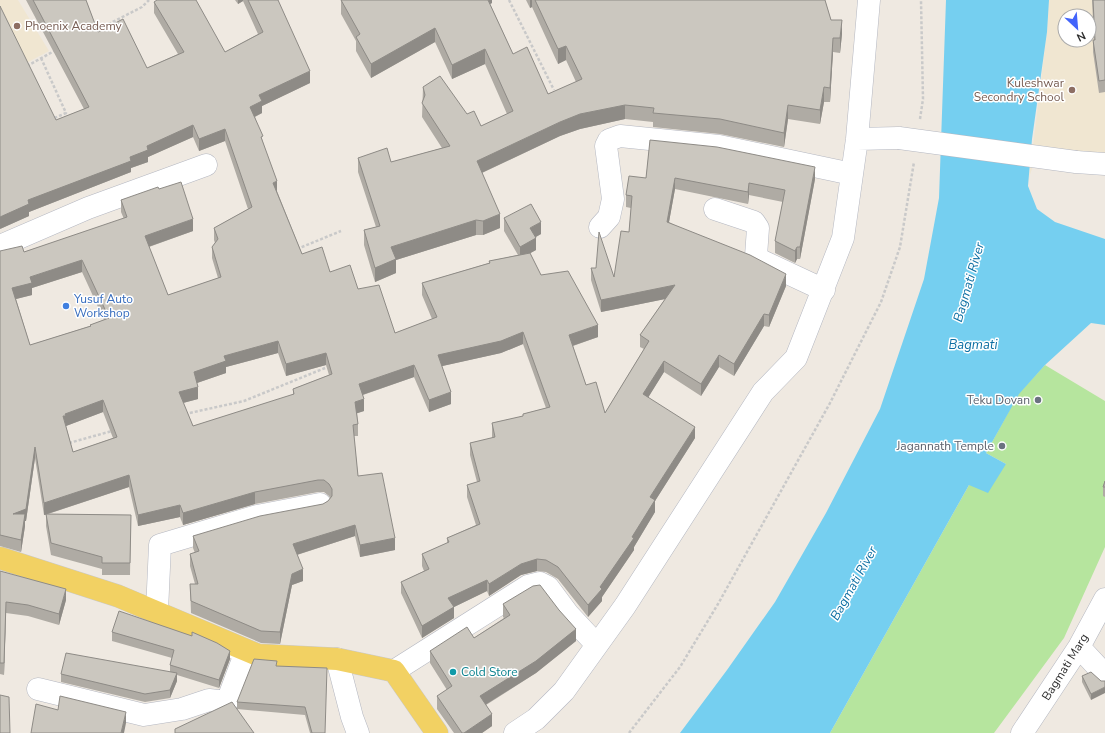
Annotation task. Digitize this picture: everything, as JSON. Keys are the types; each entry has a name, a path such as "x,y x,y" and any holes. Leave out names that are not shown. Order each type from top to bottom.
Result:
{"main road":[{"path":"0,558 118,596 157,611 225,642 258,654 337,659 394,671 437,733"}],"street":[{"path":"515,733 536,719 564,691 626,606 763,392 796,358 824,290 843,238 857,139 869,0"},
{"path":"600,227 609,217 613,199 606,146 609,140 620,136 719,146 852,174"},
{"path":"857,139 899,138 1076,162 1105,164"},
{"path":"0,246 88,208 206,165"},
{"path":"714,209 754,222 758,228 756,256 762,261 824,290"},
{"path":"157,611 160,545 257,516 320,504"},
{"path":"394,671 528,586 540,583 548,587 568,614 597,645"},
{"name":"Bagmati Marg","path":"1022,733 1079,647 1105,599"},
{"path":"38,689 144,715 182,710 209,700 227,702 245,654 225,642"},
{"path":"1079,647 1105,675"},
{"path":"337,659 352,717 358,733"}],"path":[{"path":"90,33 142,7 149,0"},
{"path":"509,0 554,90"},
{"path":"920,122 923,99 921,0"},
{"path":"21,69 62,47"},
{"path":"41,58 66,113 46,122"},
{"path":"629,733 680,667 718,604 830,403 881,302 900,247 915,161"},
{"path":"291,251 341,231"},
{"path":"182,415 244,401 333,365"},
{"path":"63,445 114,431"}],"shaded area":[{"name":"Phoenix Academy","path":"0,0 18,0 49,51 0,77"},
{"name":"Kuleshwar Secondry School","path":"1049,0 1105,0 1105,154 1036,156 1029,178 1047,32"}],"green space":[{"path":"1045,365 1105,401 1105,547 1064,638 994,733 830,733 969,485 1006,464 986,453 1019,393"}],"water":[{"name":"Bagmati","path":"946,0 1049,0 1047,32 1032,139 1028,186 1037,209 1055,222 1105,239 1105,325 1091,323 1045,365 1019,394 986,453 1006,464 988,493 969,485 830,733 680,733 775,602 826,513 880,409 924,279 939,198"}],"building":[{"path":"33,0 86,0 98,32 123,19 147,68 184,52 154,2 157,0 196,0 225,52 263,32 248,0 278,0 310,71 259,95 262,101 250,107 263,136 261,137 277,181 273,183 302,254 322,247 330,272 350,265 358,289 379,285 395,333 437,317 422,283 490,263 489,261 530,253 541,275 568,271 598,325 569,335 586,385 596,382 605,413 649,341 640,335 675,285 601,300 591,268 596,268 599,232 614,277 621,231 629,232 632,196 626,195 629,176 646,178 650,140 717,147 815,167 800,247 797,247 795,251 775,241 785,190 749,183 748,192 675,178 667,222 750,255 786,274 769,315 764,314 734,364 719,355 701,384 664,361 643,394 695,427 650,497 655,500 632,537 634,538 600,587 602,589 588,605 558,567 546,560 537,559 521,564 489,584 487,580 448,598 454,607 422,626 401,582 429,569 422,554 449,542 447,538 480,524 467,485 480,481 470,443 495,437 492,423 523,416 523,414 550,407 523,332 501,341 438,355 451,392 429,400 414,365 359,384 364,399 355,402 358,424 353,425 358,476 382,473 395,538 360,545 355,525 293,544 303,569 292,574 280,632 261,631 191,601 190,584 198,584 190,554 199,551 193,536 260,516 323,504 332,496 332,489 324,480 255,492 183,513 180,505 138,515 129,475 44,503 35,447 26,509 13,514 25,514 21,540 0,535 0,251 22,246 24,252 127,217 121,200 158,187 159,189 181,182 193,219 145,236 168,295 221,277 212,247 218,239 214,228 252,207 225,129 199,139 193,125 147,146 148,150 130,157 131,161 28,200 29,204 0,217 0,6 56,120 89,107","holes":["82,260 109,318 90,325 91,326 30,345 12,288 32,283 30,277","278,341 286,364 326,353 332,374 293,389 294,394 193,426 179,392 198,387 194,372 226,361 224,356","103,400 117,437 73,452 63,416 66,416 65,414"]},
{"path":"341,0 488,0 513,54 527,47 548,94 582,79 566,46 558,49 535,0 825,0 831,20 842,20 840,38 833,38 830,88 824,87 820,110 788,105 784,133 720,119 653,113 654,108 625,105 580,114 477,161 500,214 483,221 476,220 391,247 396,259 375,268 364,230 380,226 358,158 387,148 391,162 450,146 422,103 425,95 423,87 440,76 467,114 474,111 481,126 513,111 485,49 452,65 435,28 371,64 356,37 360,34"},
{"path":"1093,0 1105,0 1105,80 1099,81 1094,48 1097,48 1097,8 1093,8"},
{"path":"531,204 541,222 530,228 536,238 520,247 504,218"},
{"path":"46,514 131,515 130,563 102,563 102,557 51,543"},
{"path":"0,571 66,589 59,614 28,605 6,602 4,663 0,663"},
{"path":"540,585 576,629 536,661 480,696 492,714 462,733 437,696 452,686 430,651 467,627 474,638 510,615 503,604 533,586"},
{"path":"119,611 192,636 192,632 217,643 230,651 219,680 170,665 174,650 112,632"},
{"path":"66,653 177,673 170,690 145,694 61,674"},
{"path":"254,659 277,661 276,666 327,668 325,733 312,733 305,707 237,702"},
{"path":"1091,672 1101,681 1105,681 1105,687 1091,694 1082,676"},
{"path":"0,695 9,697 10,733 0,733"},
{"path":"60,696 126,712 121,733 31,733 36,704 58,710"},
{"path":"232,702 254,733 175,733 175,729"}],"place":[{"name":"Phoenix Academy","path":"17,26"},
{"name":"Kuleshwar Secondry School","path":"1072,90"},
{"name":"Yusuf Auto Workshop","path":"66,306"},
{"name":"Teku Dovan","path":"1038,400"},
{"name":"Jagannath Temple","path":"1002,446"},
{"name":"Cold Store","path":"453,672"}],"water label":[{"name":"Bagmati River","path":"968,282"},
{"name":"Bagmati River","path":"853,583"}]}
